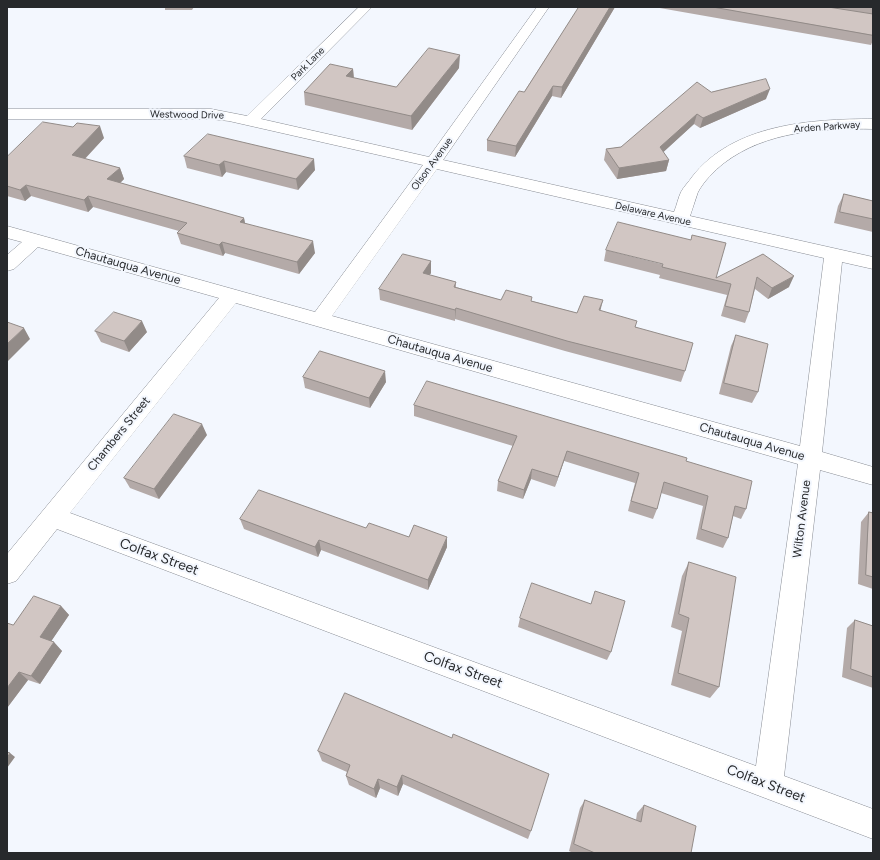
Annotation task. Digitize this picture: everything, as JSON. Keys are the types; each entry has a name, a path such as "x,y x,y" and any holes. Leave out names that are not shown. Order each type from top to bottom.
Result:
{"street":[{"name":"Park Lane","path":"250,121 366,7"},
{"name":"Olson Avenue","path":"319,320 433,163 543,7"},
{"name":"Westwood Drive","path":"7,114 211,114 250,121 433,163"},
{"name":"Arden Parkway","path":"680,220 682,207 691,188 702,173 735,148 758,137 794,129 838,124 873,124"},
{"name":"Delaware Avenue","path":"433,163 873,263"},
{"name":"Chautauqua Avenue","path":"7,232 873,476"},
{"path":"7,265 35,240"},
{"name":"Wilton Avenue","path":"768,784 810,459 834,254"},
{"name":"Chambers Street","path":"7,573 232,296"},
{"name":"Colfax Street","path":"52,517 873,824"}],"building":[{"path":"579,7 610,7 562,87 553,86 516,146 487,140 519,91 524,92"},
{"path":"713,7 828,7 873,14 873,35"},
{"path":"429,48 460,55 411,116 304,92 330,64 353,69 346,76 396,87"},
{"path":"766,79 770,89 703,118 697,114 660,147 669,160 619,168 606,149 621,147 697,82 711,92"},
{"path":"43,122 73,127 77,123 100,126 72,155 120,168 107,179 244,218 240,222 313,241 297,262 222,242 219,245 177,233 187,223 88,196 84,200 26,185 20,190 7,186 7,157"},
{"path":"208,134 314,159 296,179 224,161 219,165 184,156"},
{"path":"844,194 873,201 873,219 840,212"},
{"path":"618,222 691,240 692,235 726,243 716,278 763,254 794,276 772,288 757,277 749,312 725,306 731,284 662,267 663,264 606,250"},
{"path":"403,254 431,261 423,273 456,282 454,287 501,300 506,290 532,297 531,301 577,313 584,296 603,300 599,310 637,321 635,327 693,343 685,371 567,341 456,308 455,310 379,289"},
{"path":"114,312 142,321 124,341 95,331"},
{"path":"7,322 24,328 7,344"},
{"path":"736,335 768,344 758,392 724,383"},
{"path":"320,351 385,371 369,398 303,377"},
{"path":"427,381 687,458 686,461 752,481 746,509 735,506 728,538 701,529 708,496 664,482 657,509 631,501 639,473 567,451 558,477 532,469 524,490 498,481 517,436 414,405"},
{"path":"174,414 202,424 154,489 124,478"},
{"path":"259,490 366,528 369,523 409,537 414,525 447,537 428,580 319,540 315,547 240,519"},
{"path":"869,512 873,513 873,577 866,575"},
{"path":"689,562 736,577 719,687 678,673 689,618 679,614"},
{"path":"532,583 591,604 595,591 625,601 611,652 520,618"},
{"path":"34,596 61,606 40,637 54,642 31,676 19,672 7,688 7,623 13,625"},
{"path":"855,620 873,626 873,677 851,669"},
{"path":"345,693 452,738 453,734 549,774 531,831 402,775 397,787 378,779 374,789 346,776 350,765 318,751"},
{"path":"585,800 641,822 644,805 696,826 691,853 595,853 574,844"}]}
